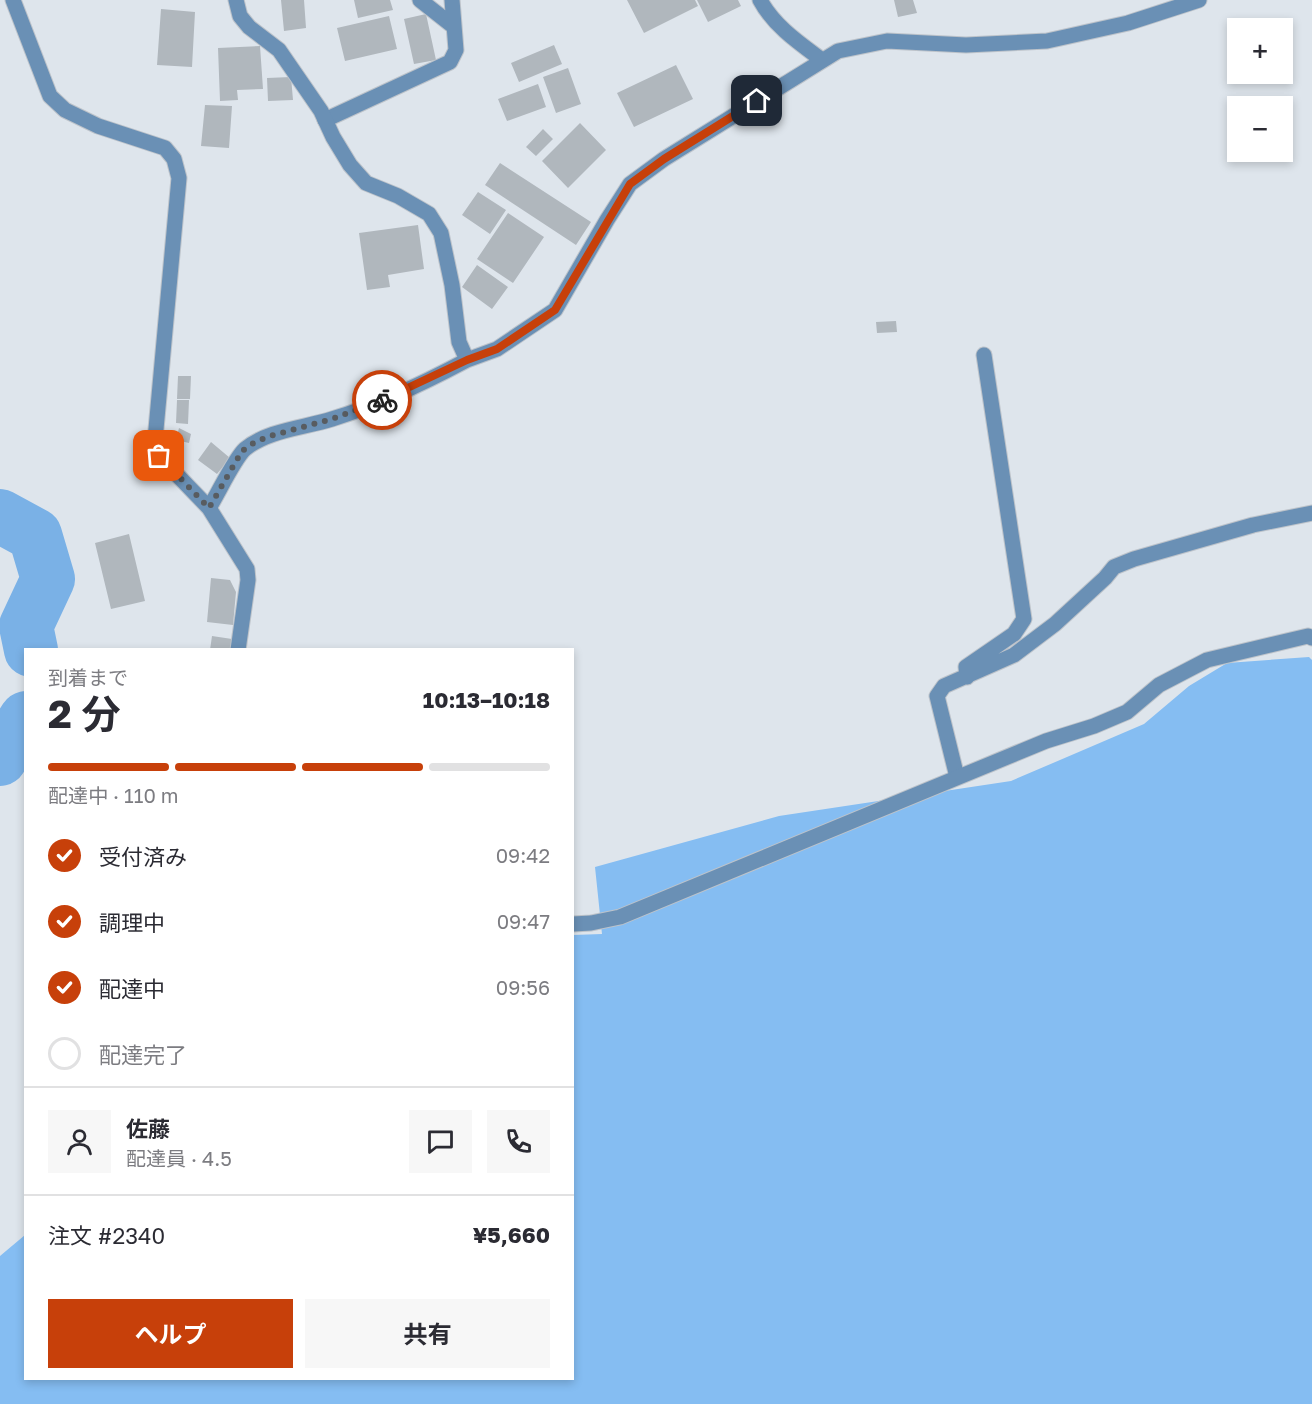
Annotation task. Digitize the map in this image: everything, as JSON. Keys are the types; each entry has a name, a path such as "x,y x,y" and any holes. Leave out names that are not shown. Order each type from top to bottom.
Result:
{"street":[{"path":"13,0 50,96 65,110 98,126 165,148 174,159 179,178 155,440 159,456 209,508 247,569 248,580 238,648"},
{"path":"236,0 240,16 249,27 279,50 321,111 350,165 366,183 398,196 429,214 441,233 452,285 459,342 467,360"},
{"path":"420,0 453,26"},
{"path":"325,120 450,62 456,50 452,0"},
{"path":"760,0 766,12 795,40 822,60"},
{"path":"209,508 242,451 255,442 332,419 377,402 467,360 497,349 555,310 630,184 664,159 838,51 887,41 976,45 1047,41 1128,23 1199,0"},
{"path":"967,677 966,667 1014,634 1024,619 984,355"},
{"path":"957,777 937,696 944,686 1014,656 1055,624 1114,567 1134,559 1253,525 1312,513"},
{"path":"574,924 620,917 1046,741 1094,726 1127,712 1159,685 1207,660 1308,636 1312,638"}],"shaded area":[{"path":"1309,657 1312,660 1312,1404 0,1404 0,1256 24,1236 24,1380 574,1380 574,935 602,934 595,867 779,816 1011,781 1144,724 1189,686 1227,663"}],"building":[{"path":"281,0 304,0 306,28 284,31"},
{"path":"354,0 390,0 393,10 358,18"},
{"path":"627,0 695,0 698,6 644,33"},
{"path":"697,0 738,0 741,6 708,22"},
{"path":"894,0 913,0 917,13 898,17"},
{"path":"161,9 195,12 192,67 157,65"},
{"path":"426,14 436,60 414,64 404,19"},
{"path":"389,16 397,49 345,61 337,28"},
{"path":"554,45 562,64 519,82 511,63"},
{"path":"260,46 263,89 237,90 238,100 220,101 218,48"},
{"path":"676,65 693,99 634,127 617,93"},
{"path":"568,68 581,104 556,113 543,77"},
{"path":"291,77 293,100 268,101 267,78"},
{"path":"538,84 546,107 507,121 498,99"},
{"path":"205,105 232,106 229,148 201,146"},
{"path":"580,123 606,150 568,188 542,161"},
{"path":"543,129 553,139 536,156 526,147"},
{"path":"500,163 591,222 576,245 485,185"},
{"path":"478,192 506,210 490,234 462,215"},
{"path":"508,213 544,237 513,283 477,259"},
{"path":"418,225 424,269 388,275 390,287 367,290 359,233"},
{"path":"477,265 508,287 492,309 462,287"},
{"path":"896,321 897,332 877,333 876,322"},
{"path":"178,376 191,376 190,399 177,399"},
{"path":"177,400 189,400 188,424 176,423"},
{"path":"179,428 191,434 189,443 176,440"},
{"path":"211,442 230,458 217,474 198,460"},
{"path":"129,534 145,601 111,609 95,543"},
{"path":"211,578 230,580 236,592 233,625 207,622"},
{"path":"212,636 232,639 231,648 210,648"}],"waterway":[{"path":"0,516 35,535 48,579 26,626 31,648"},
{"path":"0,759 24,721"}],"way so far":[{"path":"159,456 209,508 242,451 255,442 332,419 382,400"}],"route":[{"path":"382,400 446,372 467,360 497,349 555,310 630,184 664,159 757,101"}]}
